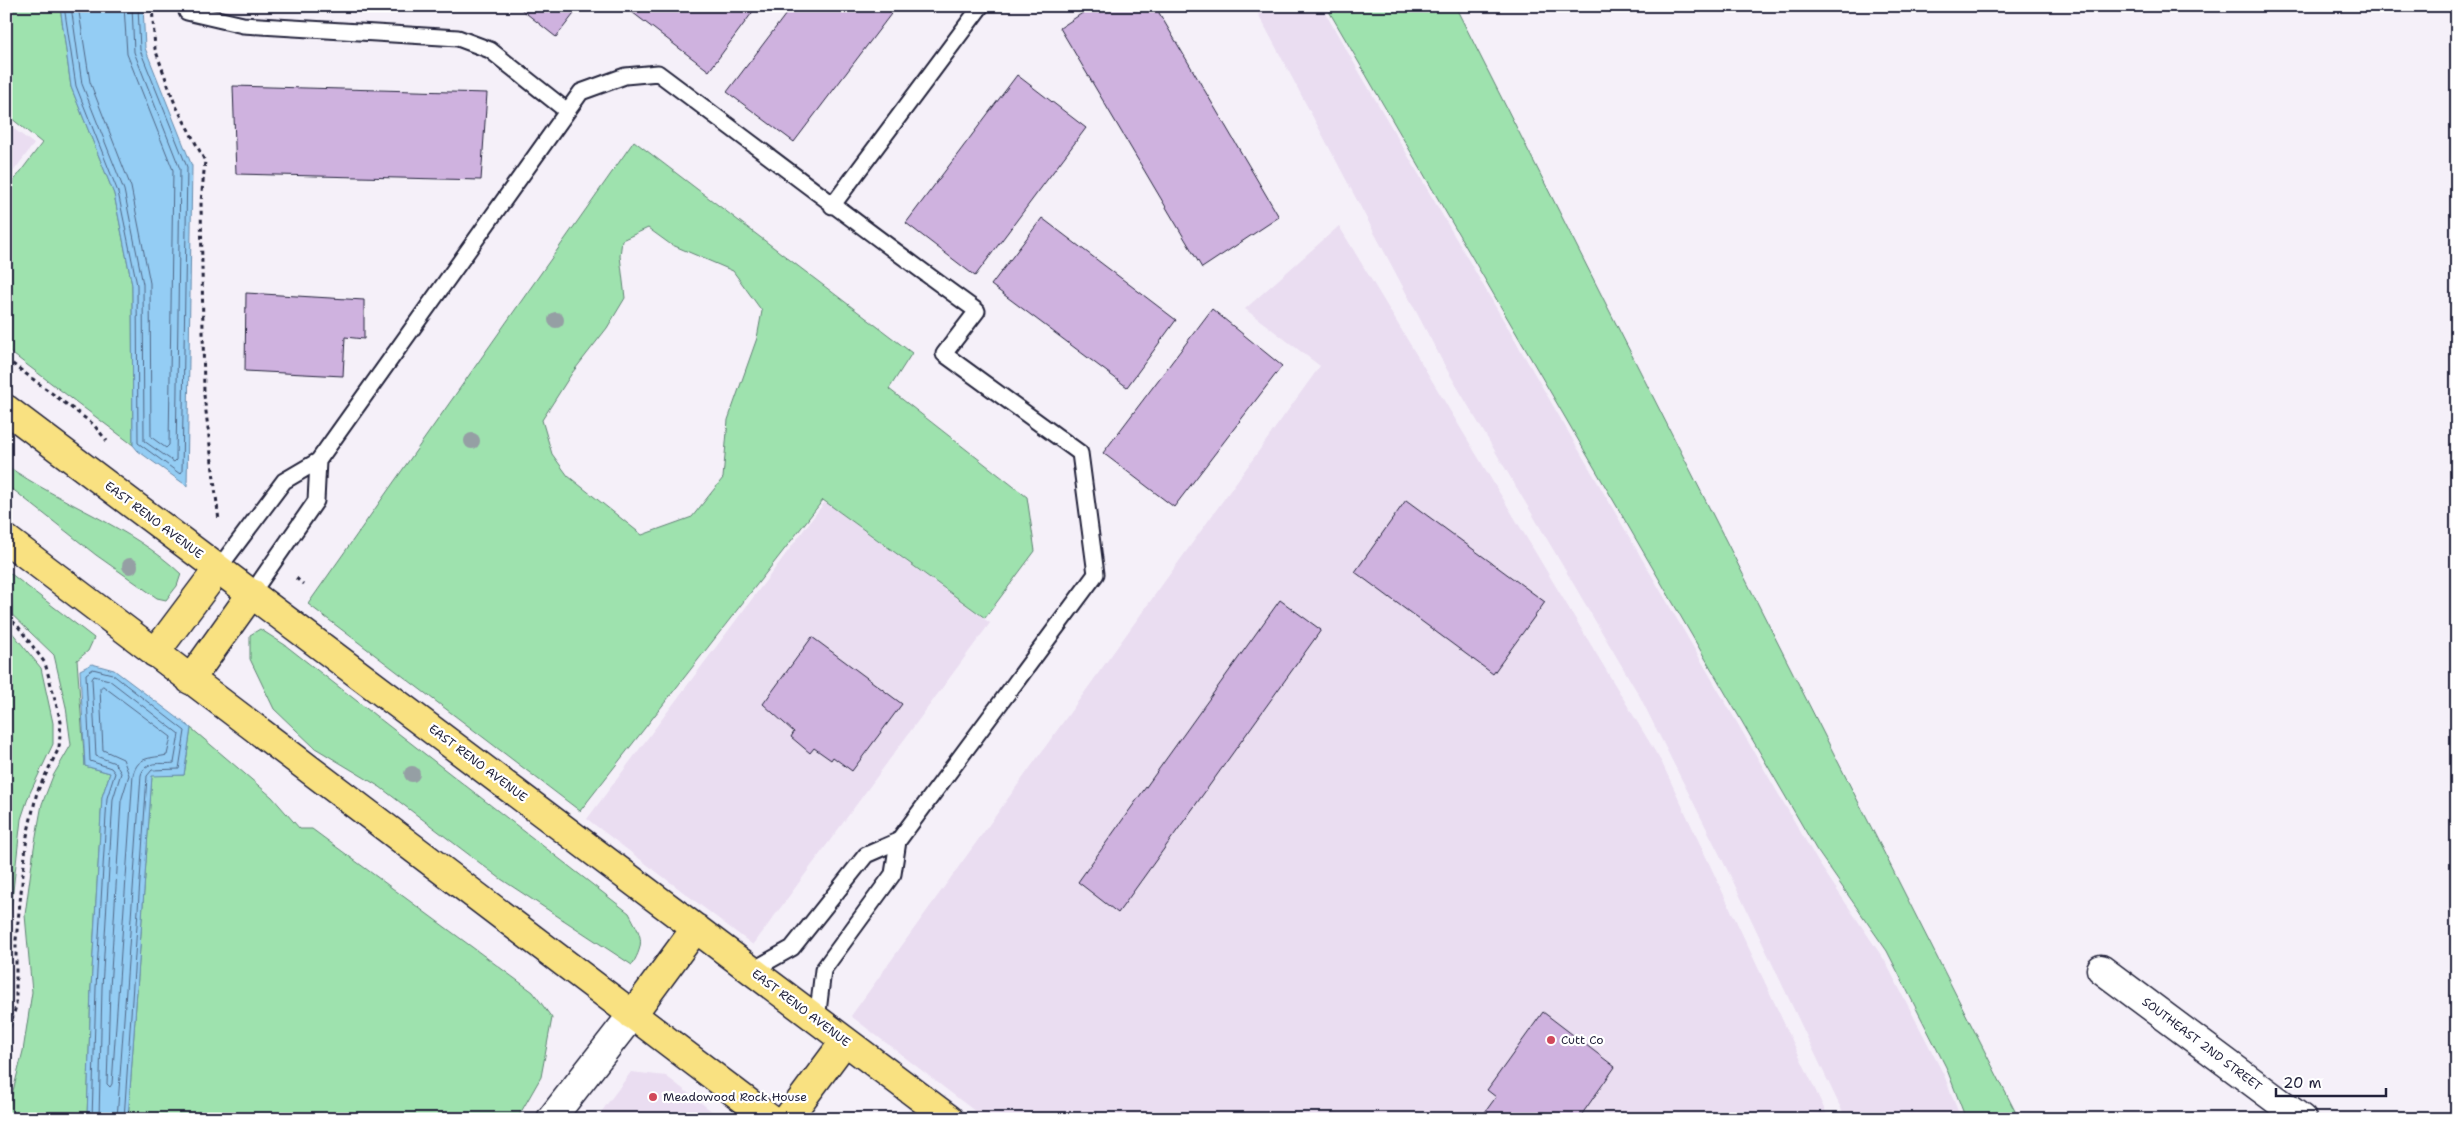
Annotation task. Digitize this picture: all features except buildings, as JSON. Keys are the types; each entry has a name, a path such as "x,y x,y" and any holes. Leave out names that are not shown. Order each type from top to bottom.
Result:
{"main road":[{"name":"EAST RENO AVENUE","path":"6,409 949,1119"},
{"path":"6,539 770,1119"},
{"path":"155,653 218,568"},
{"path":"190,680 252,593"},
{"path":"632,1015 696,928"},
{"path":"787,1119 845,1041"}],"street":[{"name":"SOUTHEAST 2ND STREET","path":"2101,969 2302,1119"},
{"path":"551,1119 632,1015"}],"lane":[{"path":"187,6 187,12 243,25 458,38 490,50 567,111"},
{"path":"832,206 981,6"},
{"path":"218,568 284,481 318,460 581,92 625,76 658,73 795,175 832,206 977,311 944,354 1080,453 1096,574 898,841 893,874 823,970 817,1020"},
{"path":"252,593 316,501 318,460"},
{"path":"751,971 792,948 866,854 898,841"}],"path":[{"path":"152,6 155,48 175,104 204,161 201,202 204,395 220,526 211,521"},
{"path":"6,359 93,424 109,443"},
{"path":"6,616 17,625 45,663 61,722 59,748 37,792 27,836 16,940 16,1006 6,1041"}],"shaded area":[{"path":"1254,6 1321,6 1818,862 1885,961 1944,1075 1961,1119 1846,1119 1731,877 1639,695 1446,368"},
{"path":"6,123 34,144 6,181"},
{"path":"1339,226 1662,763 1829,1119 985,1119 851,1016 1320,366 1245,309"},
{"path":"824,503 828,504 990,623 753,945 587,819"},
{"name":"Meadowood Rock House","path":"631,1072 666,1076 722,1119 596,1119"}],"green space":[{"path":"6,6 60,6 71,87 114,194 132,285 133,445 6,349 6,191 42,143 6,114"},
{"path":"1326,6 1455,6 2019,1119 1966,1119 1946,1067 1887,951 1816,849"},
{"path":"634,141 912,353 889,389 1027,497 1035,551 985,618 823,500 580,811 308,604","holes":["648,228 670,244 733,271 762,311 757,338 728,420 723,478 692,517 642,535 568,476 552,454 542,420 572,373 607,328 625,298 620,256 622,240"]},
{"path":"6,465 140,542 181,574 177,586 166,600 157,598 96,555 15,491 6,486"},
{"path":"6,570 94,638 88,651 77,660 85,766 110,773 102,797 91,988 87,1119 6,1119 23,1051 32,992 25,915 34,848 42,804 53,776 71,745 66,707 54,655 6,609"},
{"path":"6,625 41,668 53,723 53,744 29,795 21,819 8,936 10,1004 6,1017"},
{"path":"260,629 285,645 629,913 640,939 639,950 632,965 501,879 380,787 315,748 274,709 250,659 250,635"},
{"path":"191,728 272,797 300,829 312,829 533,992 552,1018 541,1077 517,1119 128,1119 152,775 184,775"}],"water":[{"path":"60,6 143,6 145,48 192,166 187,486 138,451 133,445 132,285 114,194 71,87"},
{"path":"92,664 114,670 191,728 184,775 152,776 128,1119 87,1119 91,988 102,797 110,773 85,766 80,670"}],"place":[{"name":"Cutt Co","path":"1551,1040"},
{"name":"Meadowood Rock House","path":"653,1097"}]}
